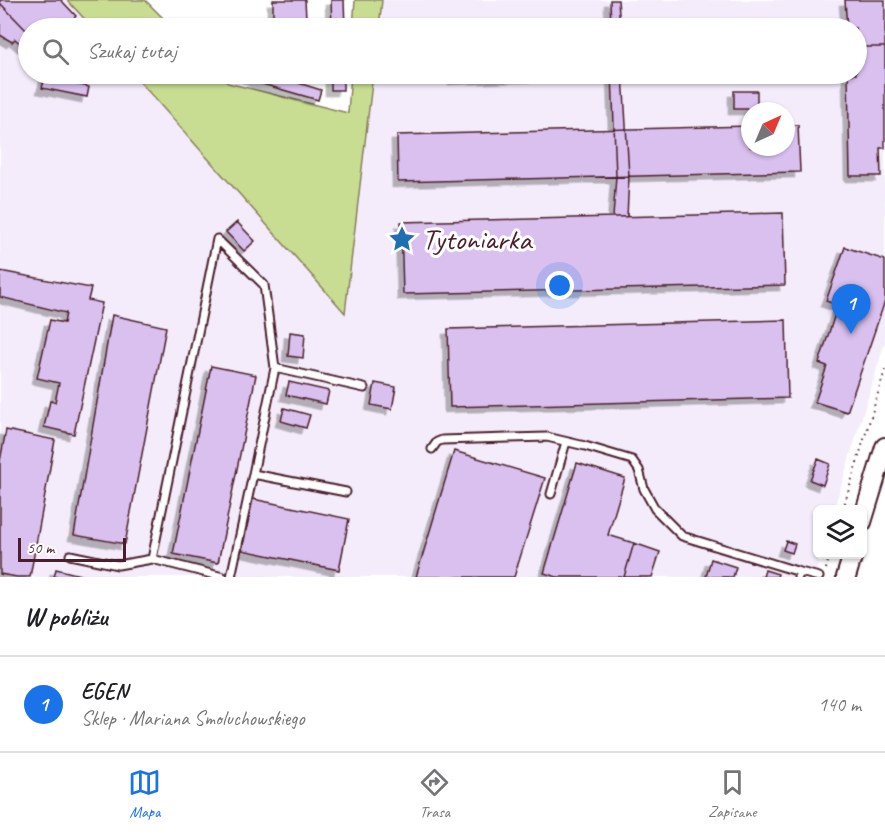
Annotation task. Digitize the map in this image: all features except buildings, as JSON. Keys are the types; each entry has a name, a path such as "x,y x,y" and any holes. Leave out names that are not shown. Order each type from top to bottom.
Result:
{"street":[{"path":"867,506 885,447"},
{"path":"846,577 852,559"}],"lane":[{"path":"152,559 217,240 264,285 275,368 231,577"},
{"path":"275,368 364,388"},
{"path":"432,449 437,442 442,441 547,438 632,460 639,470 644,489 655,509 682,536 799,574 821,577"},
{"path":"551,494 566,442"},
{"path":"252,474 346,492"},
{"path":"70,555 118,565 152,559 223,577"}],"path":[{"path":"844,505 885,369"},
{"path":"821,577 828,559"}],"shaded area":[{"path":"0,0 67,0 84,18 18,18 18,84 142,84 345,312 372,84 867,84 867,18 380,18 382,0 885,0 885,342 835,505 813,505 813,559 820,559 814,577 0,577"}],"green space":[{"path":"67,0 145,0 163,18 84,18"},
{"path":"355,0 382,0 380,18 354,18"},
{"path":"142,84 232,84 348,113 350,84 372,84 345,313"}],"place":[{"name":"Tytoniarka","path":"402,239"},
{"name":"EGEN","path":"851,334"}]}
